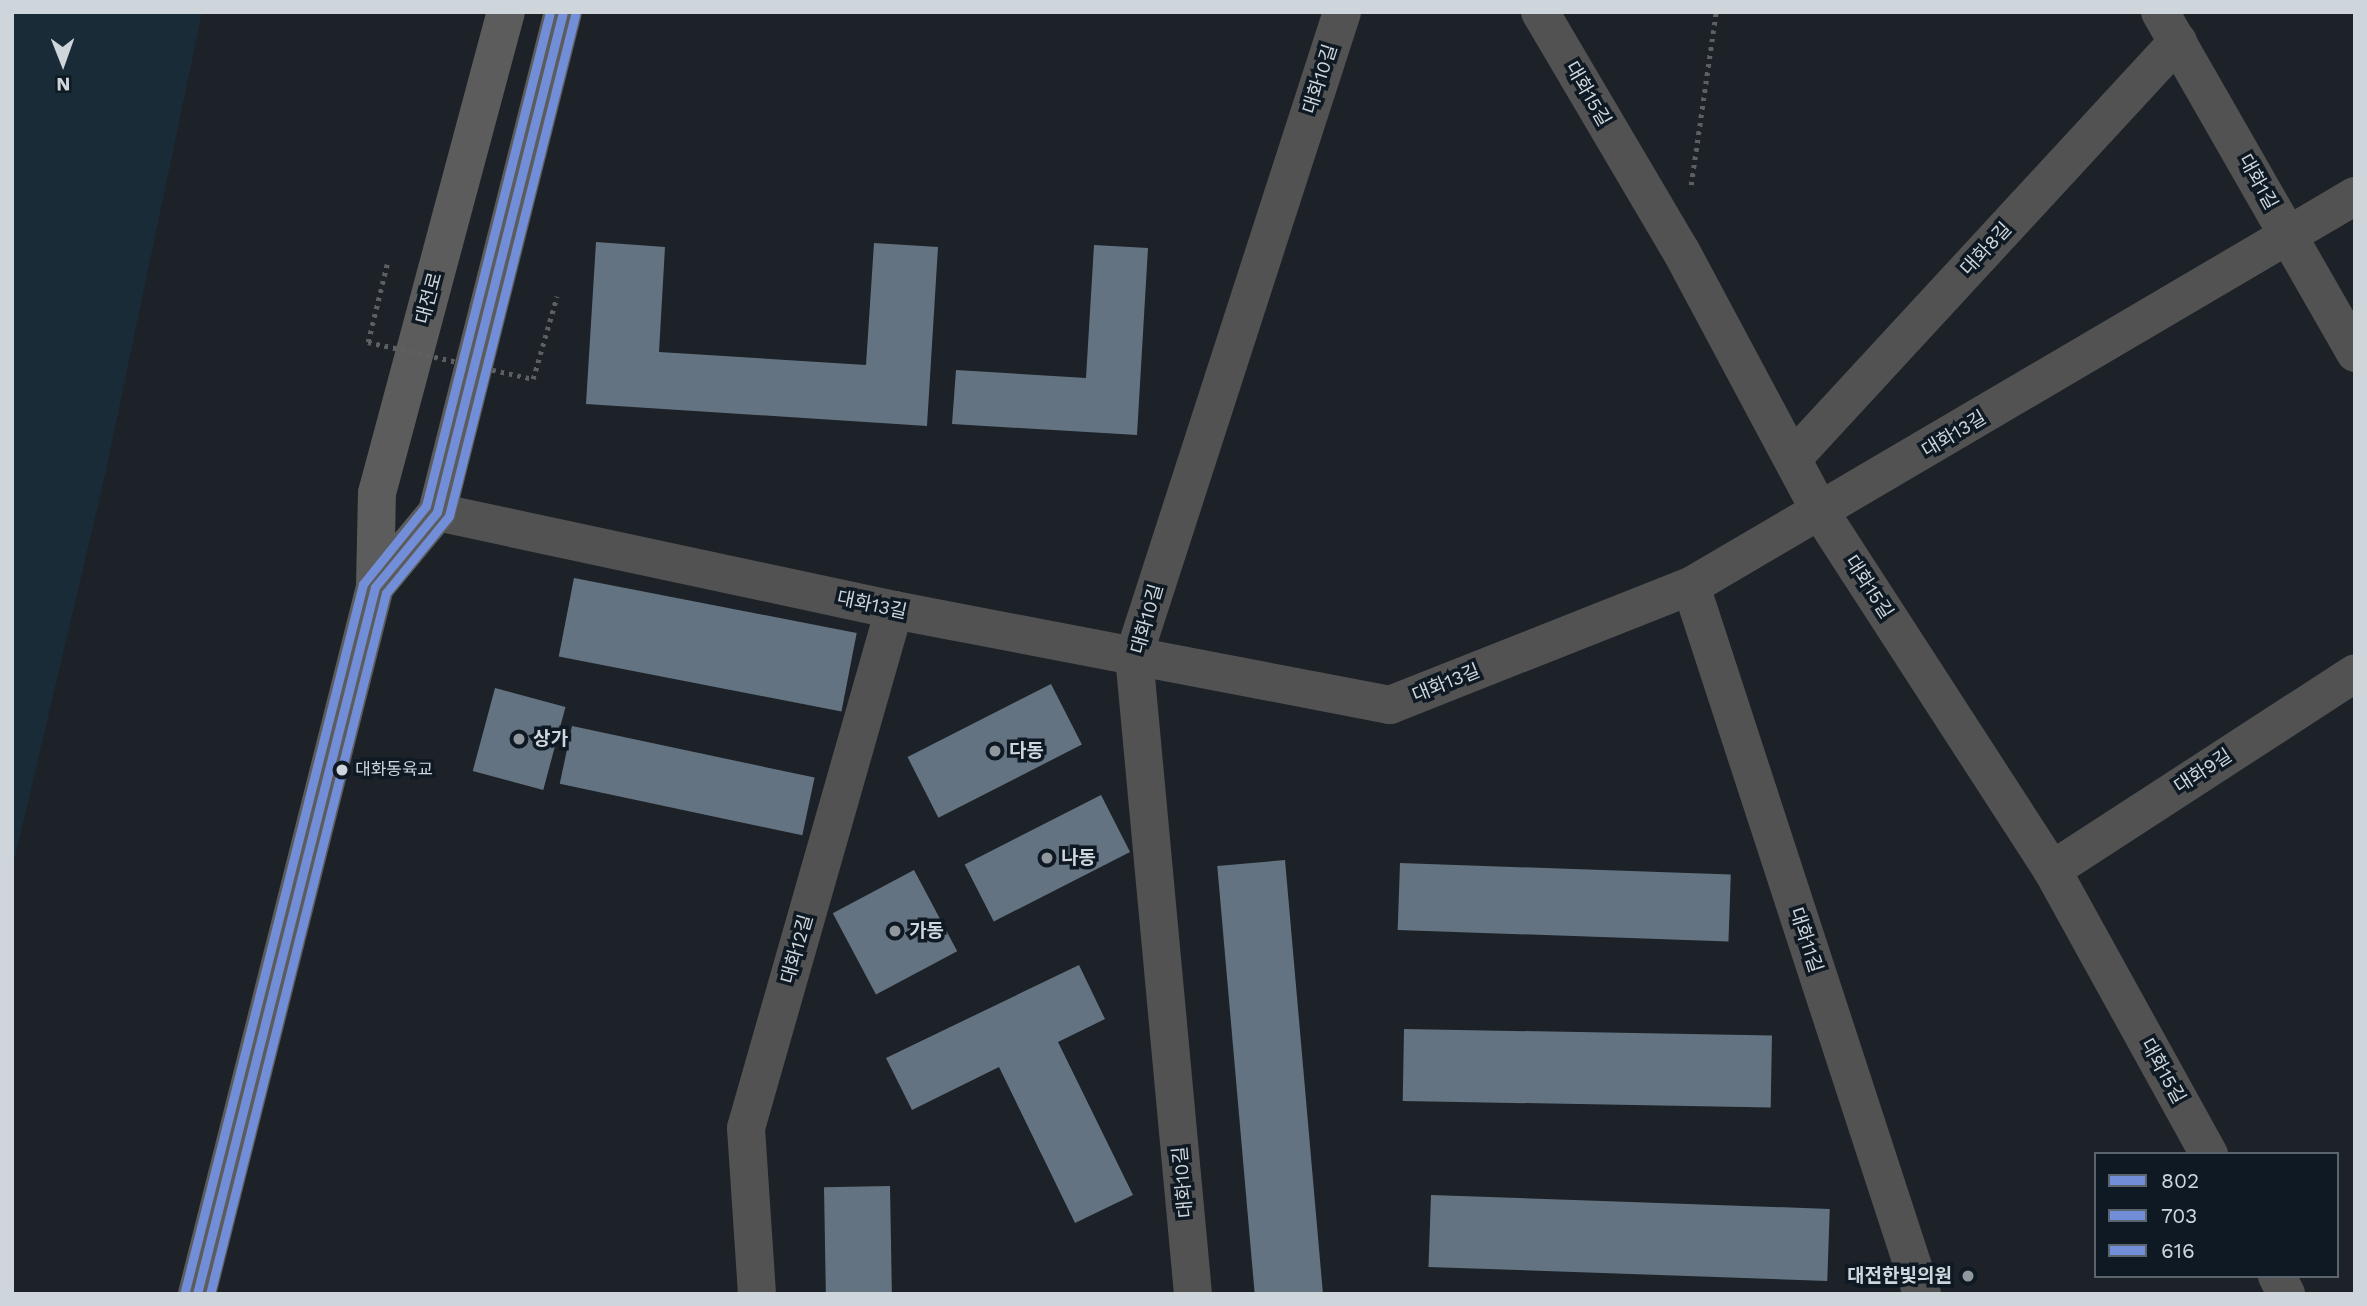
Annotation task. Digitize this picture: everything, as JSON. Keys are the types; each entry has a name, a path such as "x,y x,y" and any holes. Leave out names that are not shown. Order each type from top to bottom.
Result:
{"main road":[{"name":"대전로","path":"197,1294 374,587 377,493 506,12"},
{"name":"대전로","path":"374,587 437,512 563,12"}],"street":[{"name":"대화10길","path":"1193,1294 1133,655 1342,12"},
{"name":"대화15길","path":"1540,12 1681,251 1794,457 1821,513 2052,870 2208,1152"},
{"name":"대화1길","path":"2169,27 2355,353"},
{"name":"대화8길","path":"1794,457 2169,27"},
{"name":"대화13길","path":"437,512 894,610 1390,705 1691,586 1821,513 2355,197"},
{"name":"대화11길","path":"1691,586 1922,1294"},
{"name":"대화12길","path":"757,1294 746,1128 894,610"},
{"name":"대화9길","path":"2052,870 2355,673"},
{"path":"2278,1278 2286,1294"}],"path":[{"path":"1681,251 1716,12"},
{"path":"387,264 368,342 533,379 558,296"}],"shaded area":[{"path":"12,12 202,12 105,475 12,870"}],"building":[{"path":"596,242 665,247 659,352 866,365 874,243 938,247 927,426 586,404"},
{"path":"1094,245 1148,248 1137,435 952,424 956,370 1086,378"},
{"path":"574,578 857,633 841,711 559,657"},
{"name":"다동","path":"1051,684 1082,745 938,818 908,757"},
{"name":"상가","path":"495,688 566,707 543,790 473,771"},
{"path":"572,726 815,778 802,835 560,784"},
{"name":"나동","path":"1101,795 1130,852 994,921 965,864"},
{"path":"1285,860 1323,1294 1255,1294 1217,866"},
{"path":"1400,863 1731,875 1728,942 1398,930"},
{"name":"가동","path":"914,870 957,951 876,994 833,913"},
{"path":"1079,965 1105,1019 1058,1042 1133,1195 1075,1223 999,1067 912,1110 886,1058"},
{"path":"1404,1029 1772,1035 1771,1107 1403,1101"},
{"path":"890,1186 892,1294 826,1294 824,1187"},
{"path":"1431,1195 1830,1209 1827,1281 1428,1267"}],"transit line":[{"name":"616","path":"185,1291 363,584 426,506 550,12"},
{"name":"802","path":"197,1294 375,587 437,512 563,12"},
{"name":"703","path":"210,1294 386,593 449,516 575,15"}],"place":[{"name":"상가","path":"519,739"},
{"name":"다동","path":"995,751"},
{"name":"대화동육교","path":"342,770"},
{"name":"나동","path":"1047,858"},
{"name":"가동","path":"895,931"},
{"name":"대전한빛의원","path":"1968,1276"}]}
